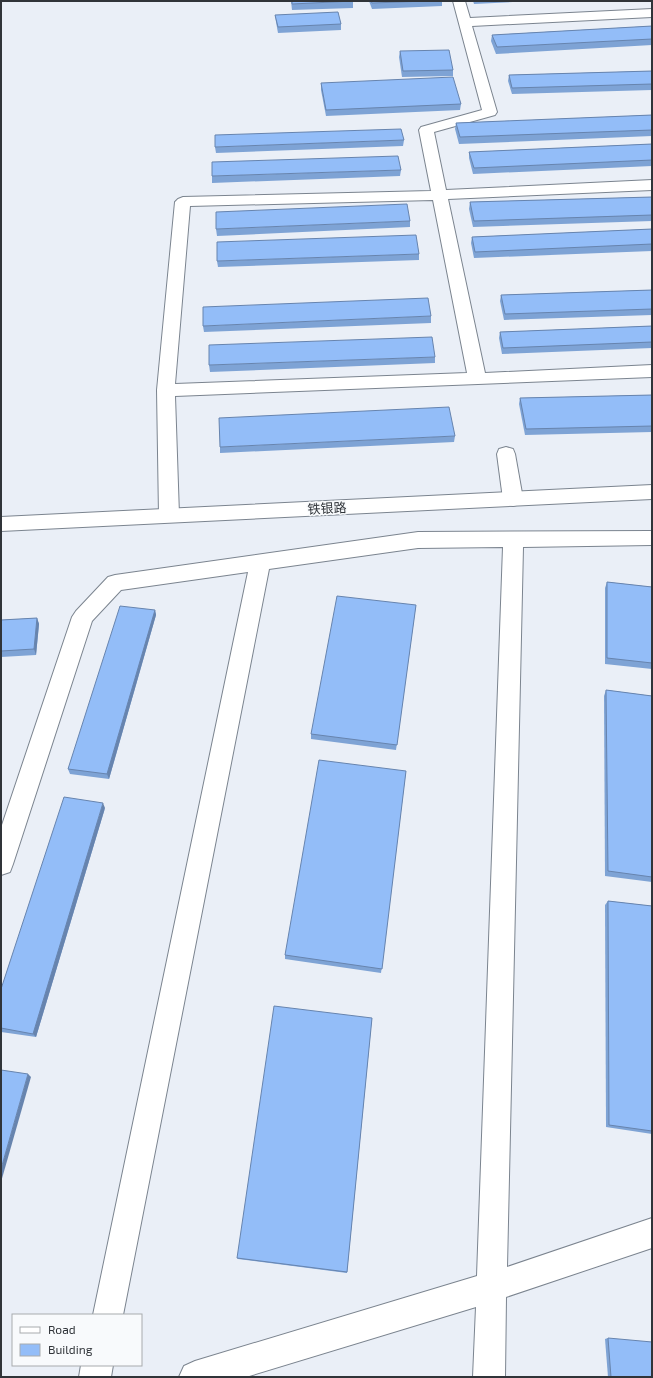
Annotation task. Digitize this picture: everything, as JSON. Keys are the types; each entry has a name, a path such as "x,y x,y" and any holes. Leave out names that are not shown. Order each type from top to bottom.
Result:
{"main road":[{"path":"460,1 490,112 426,130 477,379"},
{"path":"465,22 652,13"},
{"path":"169,515 166,390 183,202 440,195 652,185"},
{"path":"166,390 652,371"},
{"path":"506,454 513,499"},
{"name":"铁银路","path":"1,524 652,492"},
{"path":"1,864 83,617 115,583 418,540 652,538"},
{"path":"489,1377 513,539"},
{"path":"108,1314 260,562"},
{"path":"195,1377 492,1287 652,1233"},
{"path":"95,1377 97,1366"}],"shaded area":[{"path":"1,1 652,1 652,1377 1,1377"}],"building":[{"path":"292,1 353,1 292,4"},
{"path":"371,1 426,1 372,3"},
{"path":"338,12 341,24 278,27 275,15"},
{"path":"652,26 652,39 497,47 492,35"},
{"path":"449,50 453,70 403,71 400,51"},
{"path":"652,71 652,84 512,88 509,75"},
{"path":"453,77 461,104 326,110 321,83"},
{"path":"652,115 652,130 460,137 456,123"},
{"path":"401,129 404,140 215,147 215,135"},
{"path":"652,144 652,160 474,168 469,152"},
{"path":"398,156 401,170 212,176 212,162"},
{"path":"652,197 652,215 474,221 470,202"},
{"path":"407,204 410,221 216,229 216,212"},
{"path":"652,229 652,244 475,252 472,237"},
{"path":"416,235 419,254 217,261 217,242"},
{"path":"652,290 652,309 505,314 501,295"},
{"path":"428,298 431,316 203,326 203,307"},
{"path":"652,326 652,342 503,348 500,332"},
{"path":"432,337 435,357 209,365 209,345"},
{"path":"652,395 652,426 526,429 520,398"},
{"path":"449,407 455,436 220,447 219,418"},
{"path":"607,582 652,587 652,663 607,658"},
{"path":"337,596 416,605 397,745 311,734"},
{"path":"120,606 155,610 107,774 68,769"},
{"path":"37,618 34,649 1,651 1,620"},
{"path":"606,690 652,696 652,877 608,871"},
{"path":"319,760 406,771 382,969 285,955"},
{"path":"64,797 103,803 33,1034 1,1028 1,989"},
{"path":"608,901 652,906 652,1131 609,1125"},
{"path":"274,1006 372,1018 347,1272 237,1258"},
{"path":"1,1070 28,1074 1,1169"},
{"path":"608,1338 652,1342 652,1377 611,1377"}]}
